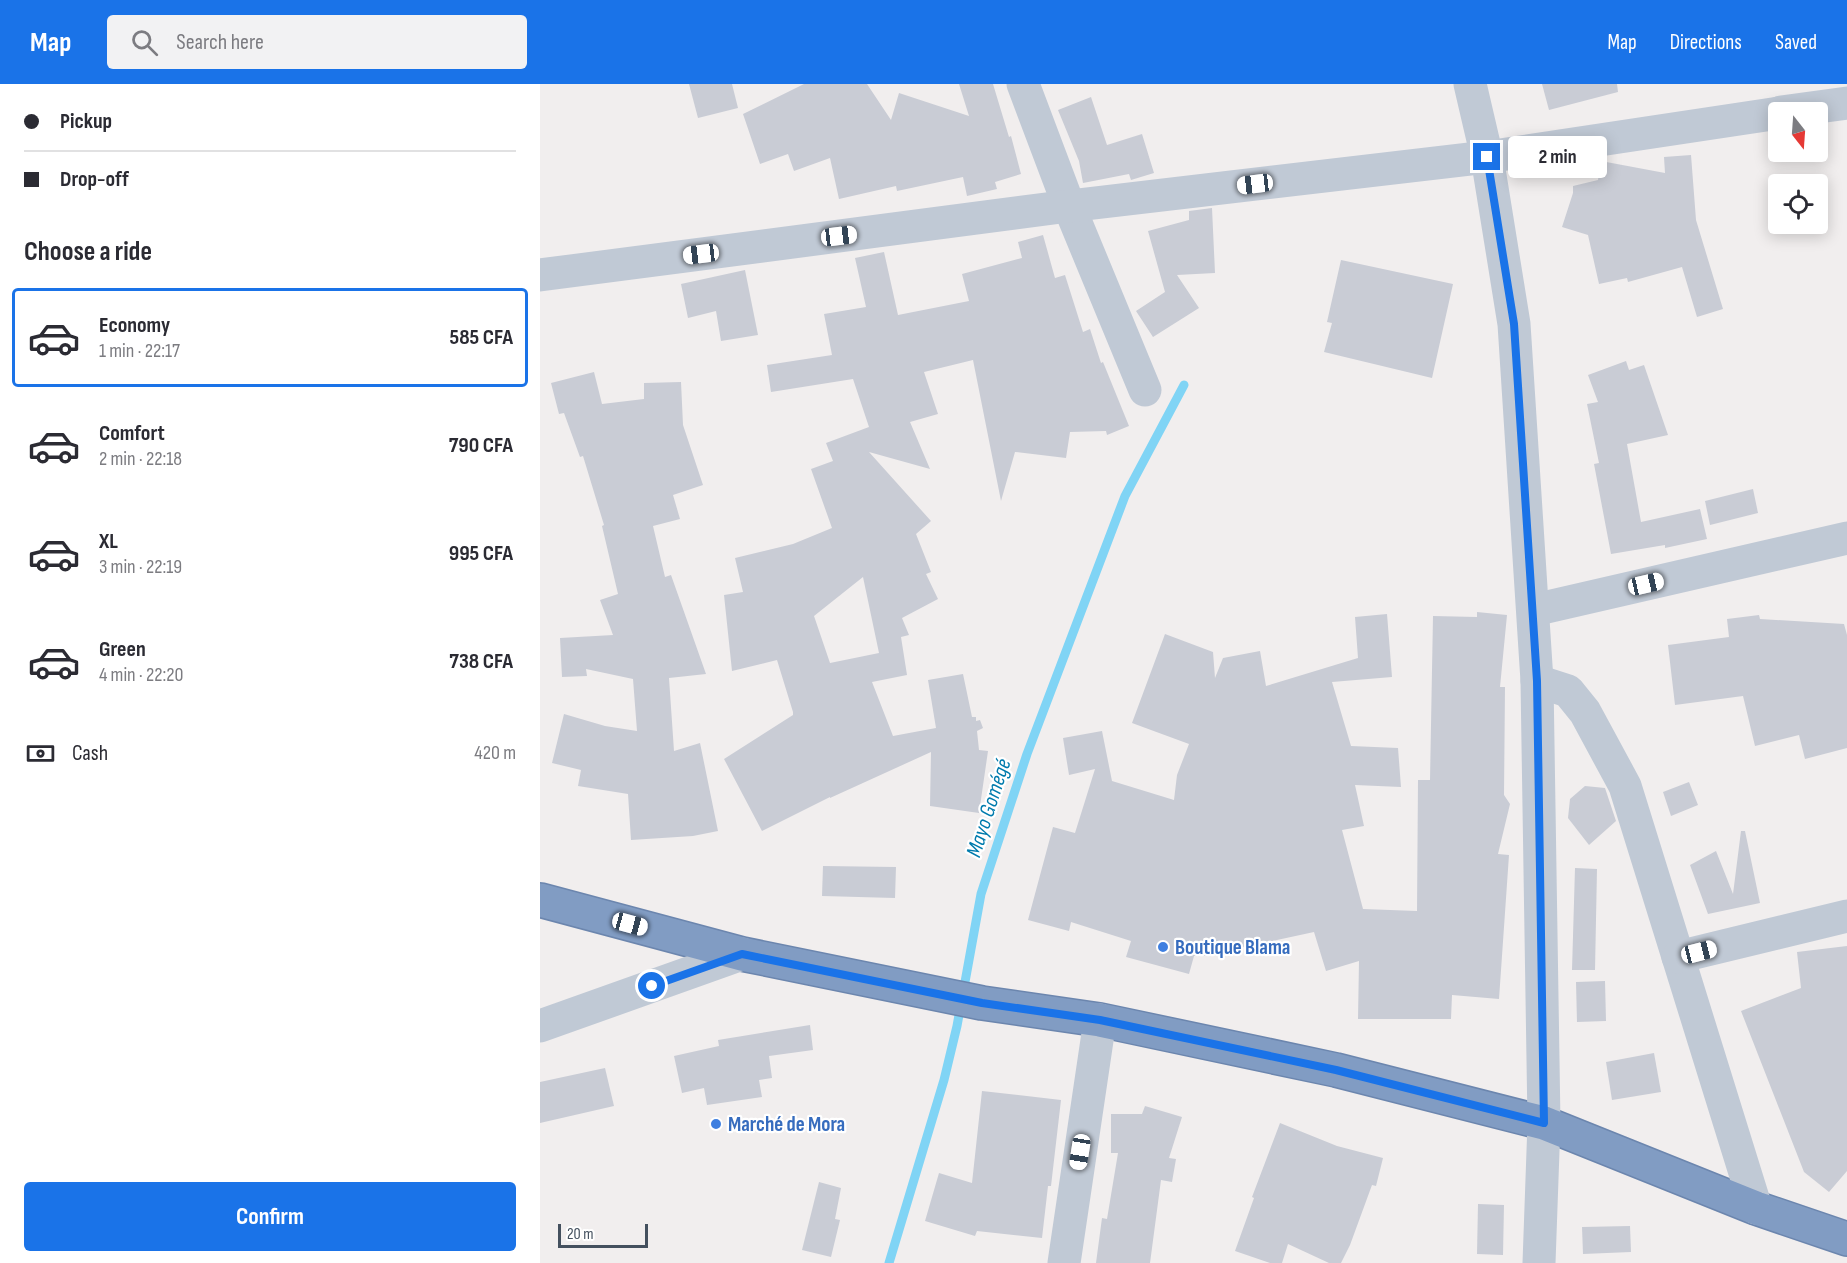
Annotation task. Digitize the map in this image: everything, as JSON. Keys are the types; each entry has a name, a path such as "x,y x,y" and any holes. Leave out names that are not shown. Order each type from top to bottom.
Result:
{"highway":[{"path":"540,900 742,954 967,999 1100,1020 1336,1070 1544,1123 1756,1208 1847,1239"}],"street":[{"path":"1023,84 1069,206 1145,390"},
{"path":"1470,84 1487,157 1514,324 1534,610 1544,1123 1539,1263"},
{"path":"1828,106 1847,103"},
{"path":"540,275 1069,206 1487,157 1768,115"},
{"path":"1534,610 1847,538"},
{"path":"1537,681 1568,692 1585,712 1625,786 1756,1208"},
{"path":"1678,957 1847,916"},
{"path":"540,1026 742,954"},
{"path":"1064,1263 1100,1020"}],"building":[{"path":"689,84 732,84 738,108 698,118"},
{"path":"804,84 867,84 891,120 899,93 969,116 959,84 993,84 1021,174 995,182 997,189 967,196 963,177 897,191 896,186 839,199 830,158 794,171 788,154 760,164 743,114"},
{"path":"1542,84 1617,84 1618,92 1549,110"},
{"path":"1091,97 1107,145 1142,134 1154,173 1131,180 1129,174 1083,183 1079,161 1058,110"},
{"path":"1691,155 1696,220 1723,309 1697,317 1682,267 1628,282 1627,278 1599,284 1588,235 1562,227 1573,193 1573,186 1598,180 1601,161 1665,173 1664,157"},
{"path":"1212,208 1215,273 1177,275 1199,308 1153,337 1136,311 1165,292 1148,231 1189,220 1189,211"},
{"path":"1043,235 1055,278 1065,275 1083,332 1090,329 1101,363 1103,362 1129,426 1107,435 1106,431 1070,432 1066,458 1015,452 1001,501 973,360 924,372 938,414 910,422 930,469 869,452 931,521 916,534 931,572 926,574 938,599 902,618 909,635 901,637 907,675 872,682 893,736 936,728 928,680 963,674 972,717 976,717 976,721 980,720 983,728 977,731 979,750 988,751 979,813 930,806 931,752 830,797 762,831 724,759 793,715 793,712 777,660 732,671 724,595 743,592 735,558 793,544 832,528 811,469 833,461 826,443 869,427 853,379 771,392 767,365 832,355 824,314 866,307 855,258 884,252 898,315 969,301 962,274 1022,258 1018,242","holes":["863,577 879,653 830,663 814,616"]},
{"path":"1341,260 1453,284 1432,378 1324,352 1332,323 1327,322"},
{"path":"745,270 758,335 721,341 716,311 688,318 681,284"},
{"path":"1626,361 1629,370 1644,365 1668,435 1627,444 1641,522 1700,509 1707,539 1665,548 1665,545 1611,554 1594,464 1599,463 1587,404 1598,402 1588,375"},
{"path":"594,372 602,404 644,399 644,383 681,382 683,425 703,485 673,495 680,519 653,526 665,577 671,575 706,674 669,678 674,751 700,743 718,831 693,836 631,840 628,794 578,786 581,770 552,763 564,714 605,726 637,731 633,679 586,669 587,676 562,677 560,638 613,635 600,600 618,594 602,526 604,525 583,456 580,457 564,413 559,414 551,383"},
{"path":"1753,489 1758,513 1710,525 1705,501"},
{"path":"1477,612 1507,615 1500,687 1505,687 1504,795 1510,804 1498,854 1509,855 1499,999 1452,995 1451,1019 1358,1019 1359,961 1326,971 1314,932 1235,949 1235,955 1194,956 1189,974 1126,957 1131,941 1071,922 1069,931 1028,920 1053,827 1075,833 1095,769 1069,775 1063,738 1102,731 1112,781 1174,800 1177,775 1189,744 1132,723 1165,634 1213,652 1215,678 1223,658 1260,651 1266,686 1358,658 1355,617 1387,614 1392,677 1332,682 1351,746 1398,748 1401,787 1355,785 1364,826 1342,830 1363,909 1417,911 1418,780 1430,780 1433,616 1477,617"},
{"path":"1759,615 1760,619 1844,624 1847,635 1847,748 1805,759 1799,735 1755,746 1743,696 1675,705 1668,645 1729,637 1727,619"},
{"path":"1689,782 1698,805 1671,816 1663,792"},
{"path":"1585,786 1605,788 1616,821 1589,845 1568,818 1570,799"},
{"path":"1741,831 1745,831 1760,903 1708,914 1690,865 1716,851 1733,894"},
{"path":"823,866 896,867 895,898 822,896"},
{"path":"1575,868 1597,869 1595,970 1572,970"},
{"path":"1847,946 1847,1171 1829,1192 1804,1172 1741,1011 1801,988 1797,952"},
{"path":"1605,981 1606,1021 1577,1022 1576,982"},
{"path":"810,1025 813,1050 769,1056 772,1078 759,1080 762,1097 707,1105 704,1088 682,1093 674,1056 719,1046 718,1040"},
{"path":"1654,1053 1661,1092 1612,1100 1606,1062"},
{"path":"605,1068 614,1106 540,1123 540,1082"},
{"path":"982,1091 1061,1100 1051,1186 1048,1186 1042,1238 977,1231 975,1236 925,1221 939,1173 972,1183"},
{"path":"1145,1106 1182,1117 1169,1158 1176,1159 1172,1182 1161,1180 1150,1263 1096,1263 1102,1218 1107,1219 1118,1153 1111,1153 1111,1114 1142,1114"},
{"path":"1280,1123 1337,1146 1383,1158 1376,1186 1372,1185 1341,1263 1329,1263 1288,1244 1282,1263 1270,1263 1235,1251 1254,1198 1252,1197"},
{"path":"819,1182 841,1188 835,1219 840,1220 831,1257 802,1250"},
{"path":"1478,1204 1504,1205 1503,1255 1477,1254"},
{"path":"1630,1226 1631,1252 1583,1254 1582,1227"}],"waterway":[{"name":"Mayo Gomégé","path":"889,1263 944,1080 957,1026 981,894 1027,754 1125,496 1184,385"}],"place":[{"name":"Boutique Blama","path":"1163,947"},
{"name":"Marché de Mora","path":"716,1124"}],"route":[{"path":"652,986 742,954 952,995 982,1003 1100,1020 1336,1070 1544,1123 1534,610 1514,324 1487,157"}]}
